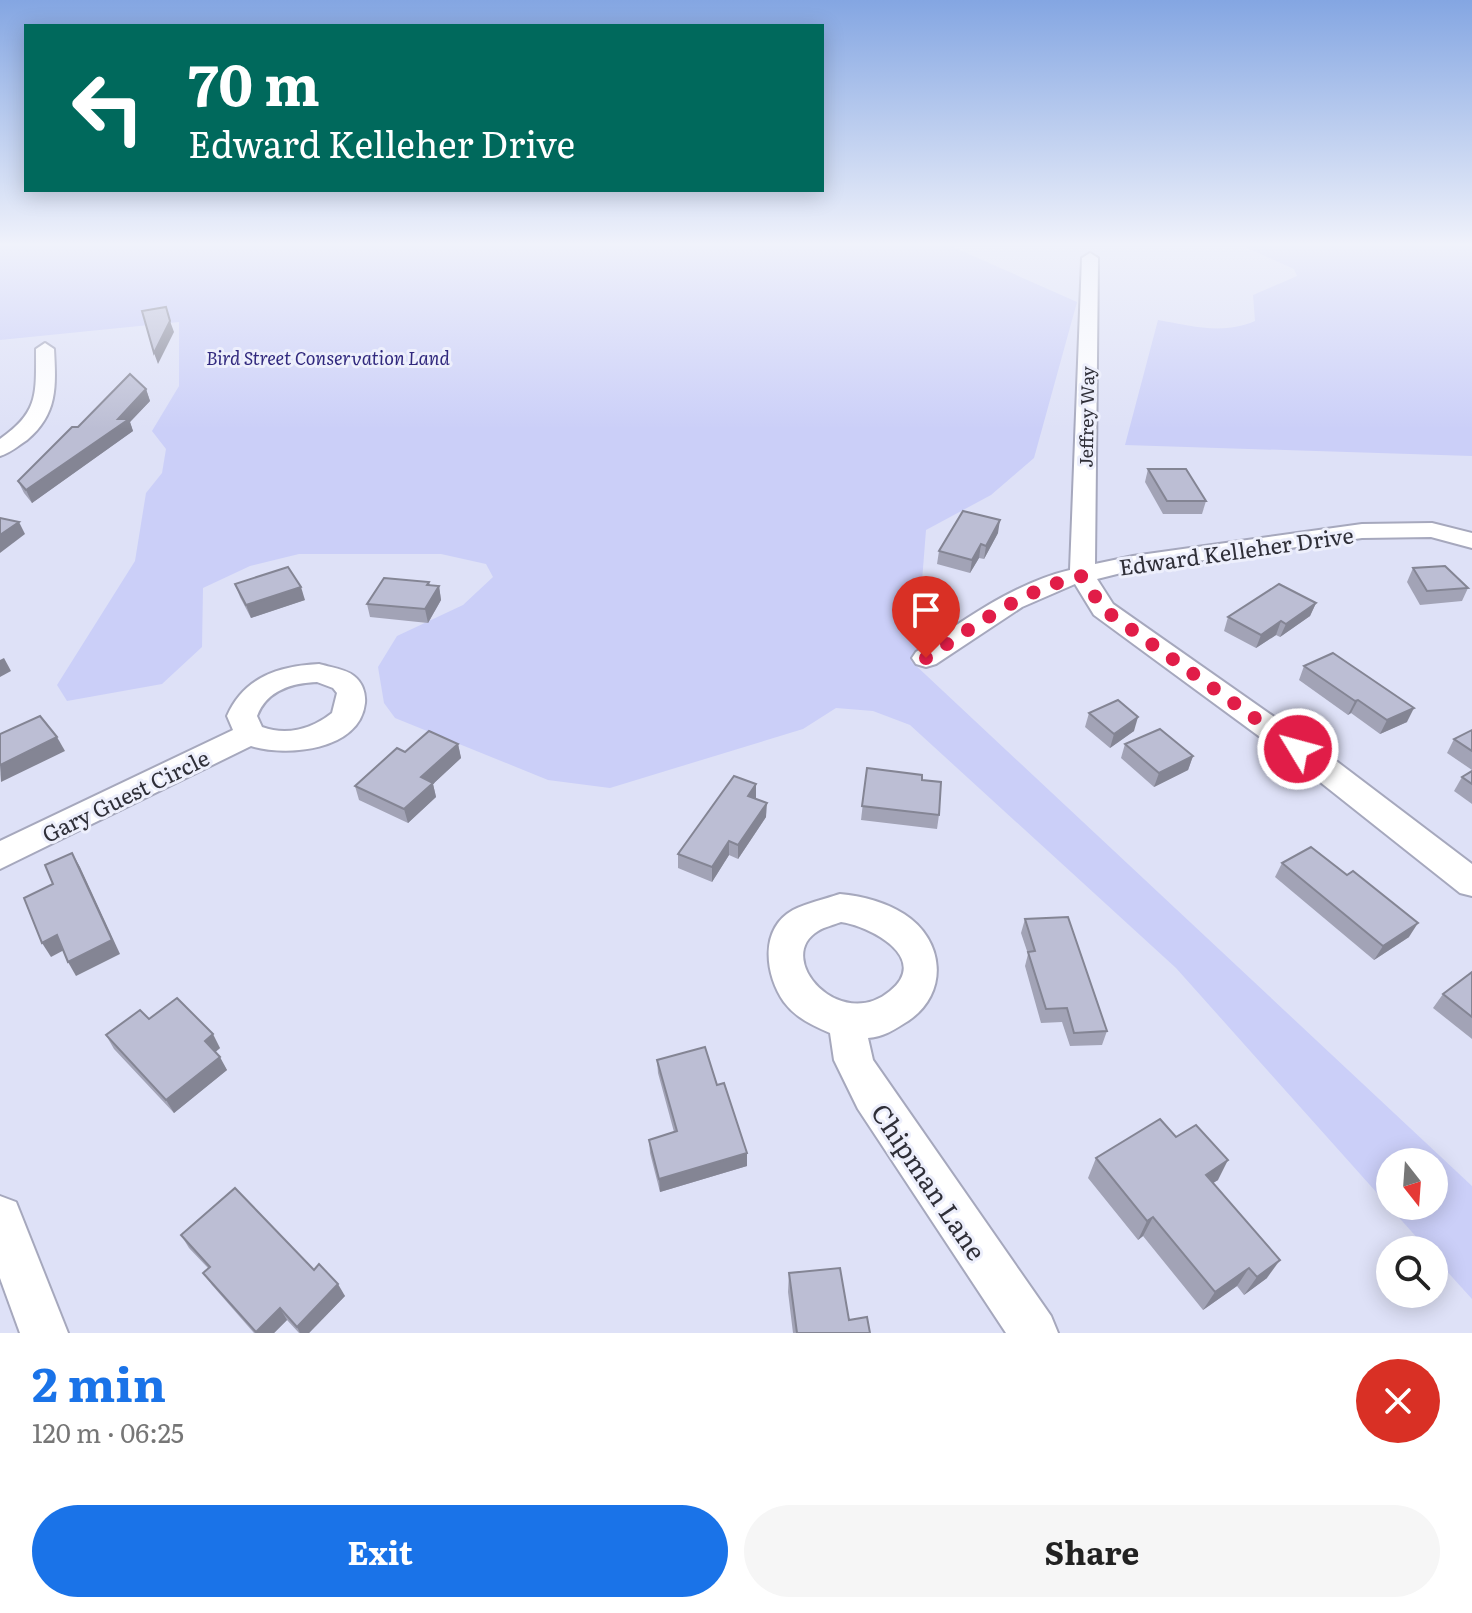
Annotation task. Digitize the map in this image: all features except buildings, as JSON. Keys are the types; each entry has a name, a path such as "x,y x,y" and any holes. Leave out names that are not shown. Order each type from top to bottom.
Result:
{"street":[{"name":"Jeffrey Way","path":"1082,576 1089,305"},
{"path":"0,449 31,427 42,413 46,399 45,349"},
{"name":"Edward Kelleher Drive","path":"926,658 1013,601 1053,582 1133,563 1362,531 1432,530 1472,541"},
{"path":"1082,576 1103,609 1305,754 1472,883"},
{"name":"Gary Guest Circle","path":"0,856 250,734"},
{"name":"Chipman Lane","path":"850,1021 849,1045 858,1071 1034,1333"},
{"path":"0,1218 44,1333"}],"green space":[{"name":"Bird Street Conservation Land","path":"0,305 1076,305 1034,458 991,495 926,530 922,581 953,607 925,651 911,661 1431,1148 1376,1148 1376,1192 1176,968 910,725 873,711 836,708 803,729 610,788 548,780 395,718 384,703 378,667 397,636 463,605 493,577 486,564 441,554 299,554 250,566 203,588 202,647 162,684 67,701 57,685 135,561 146,493 162,473 166,449 152,431 179,386 179,322 0,340"},
{"path":"1254,305 1472,305 1472,456 1125,445 1158,320 1207,328 1231,328 1255,321"},
{"path":"1448,1164 1472,1186 1472,1299 1448,1272 1448,1236 1415,1236 1401,1220 1448,1220"}],"route":[{"path":"926,658 1013,601 1053,582 1082,576 1103,609 1298,749"}]}
